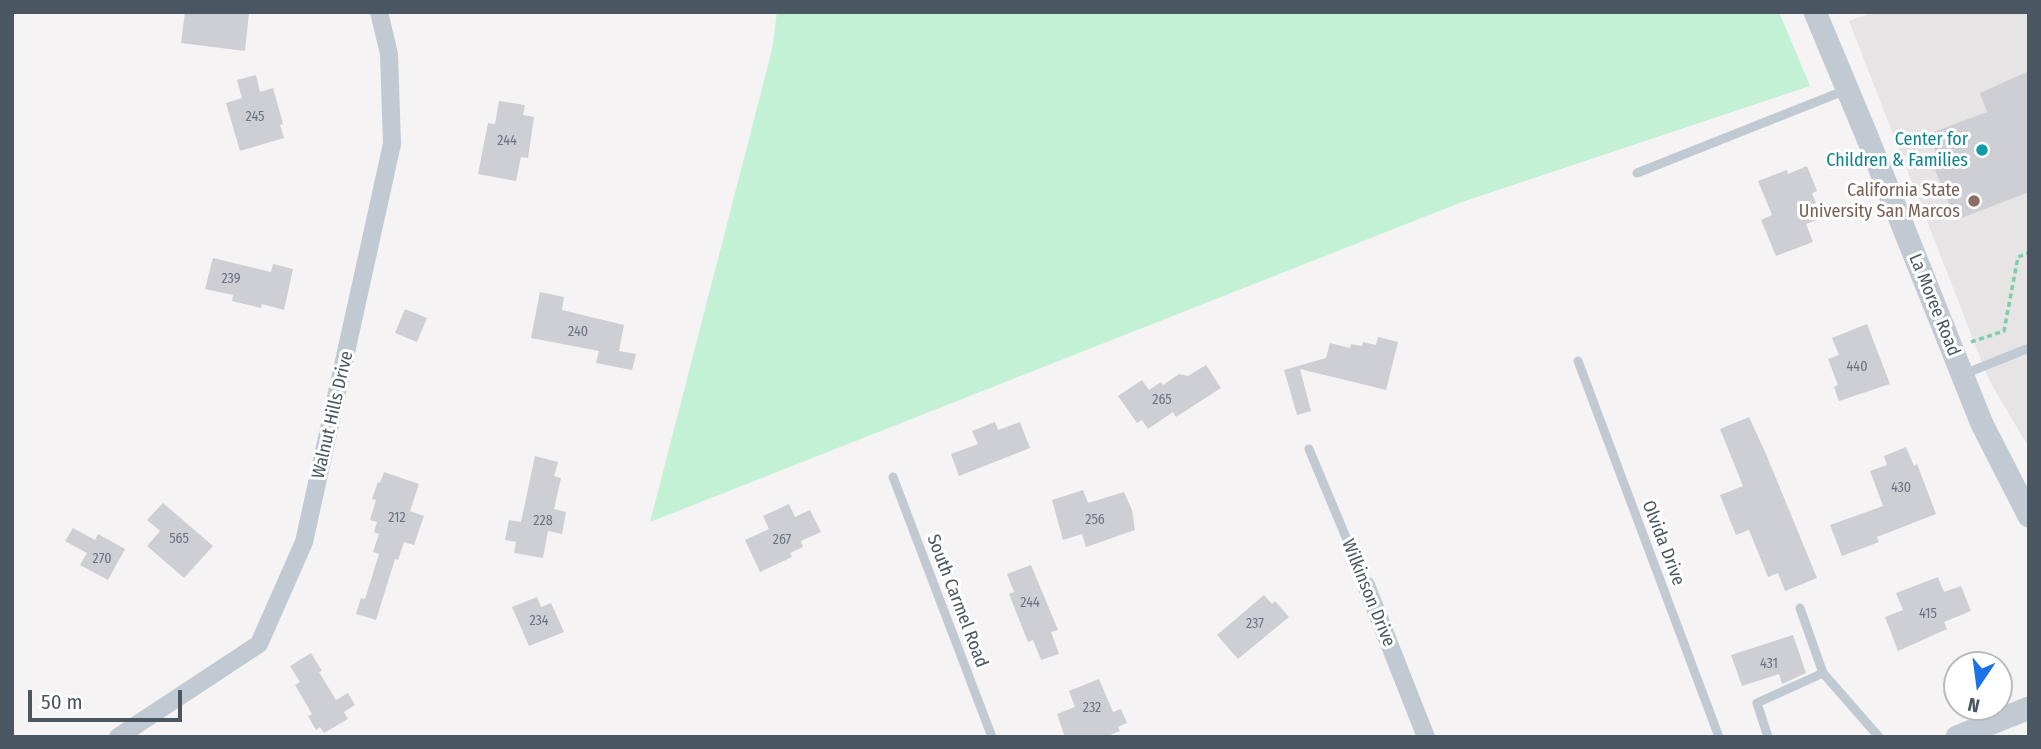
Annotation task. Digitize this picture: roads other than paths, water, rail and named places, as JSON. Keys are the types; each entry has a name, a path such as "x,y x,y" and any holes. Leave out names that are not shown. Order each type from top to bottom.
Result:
{"street":[{"name":"Walnut Hills Drive","path":"118,737 259,644 304,542 392,144 389,54 379,12"},
{"name":"La Moree Road","path":"1815,12 1982,424 2029,516"},
{"name":"Wilkinson Drive","path":"1366,585 1426,737"},
{"path":"1957,737 2029,708"}],"lane":[{"path":"1637,173 1847,89"},
{"path":"1962,374 2029,348"},
{"name":"Olvida Drive","path":"1578,361 1718,737"},
{"name":"Wilkinson Drive","path":"1309,449 1366,585"},
{"name":"South Carmel Road","path":"893,477 992,737"},
{"path":"1800,608 1823,673 1879,737"},
{"path":"1768,737 1757,703 1823,673"}],"place":[{"name":"Center for Children & Families","path":"1982,150"},
{"name":"California State University San Marcos","path":"1974,201"}]}
